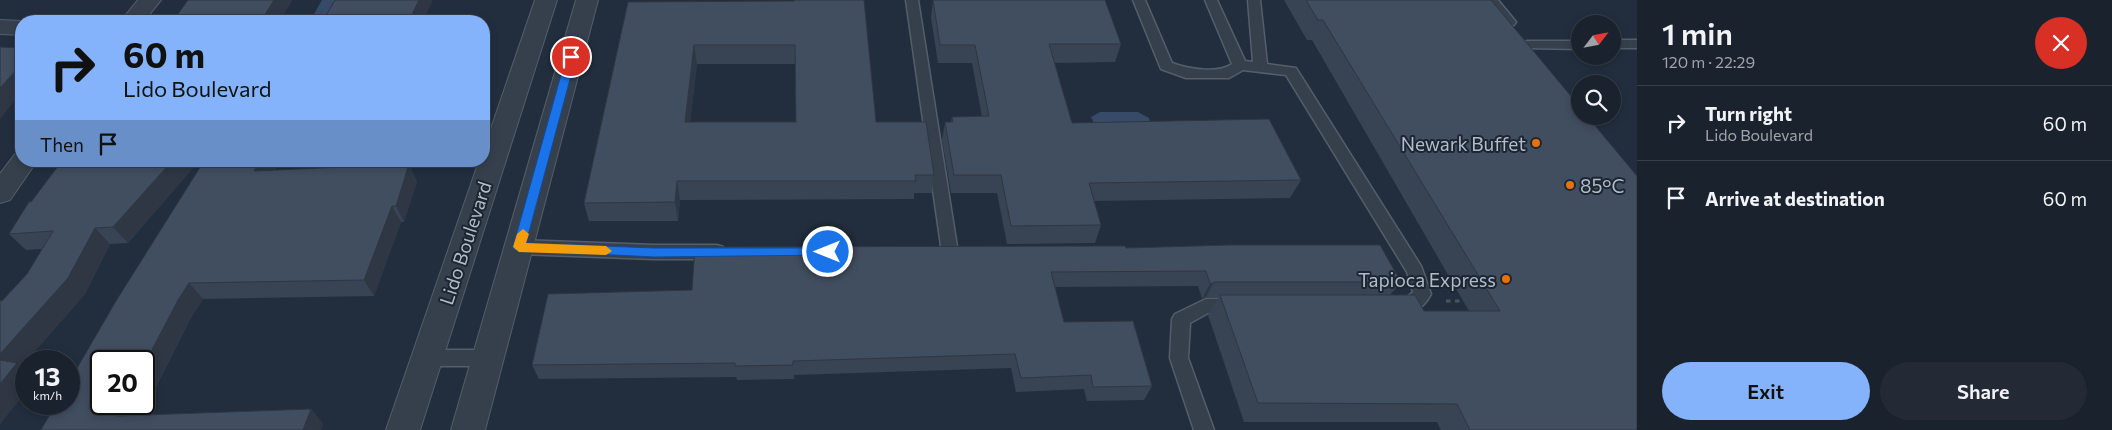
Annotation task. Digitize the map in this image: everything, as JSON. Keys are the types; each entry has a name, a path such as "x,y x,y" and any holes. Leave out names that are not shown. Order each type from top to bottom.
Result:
{"street":[{"path":"137,15 150,0"},
{"name":"Lido Boulevard","path":"403,430 546,0"},
{"path":"468,430 587,0"},
{"path":"0,26 15,27"},
{"path":"0,193 20,167"}],"lane":[{"path":"912,0 941,253 969,253"},
{"path":"1139,0 1166,66 1186,73 1229,73 1240,65 1291,71 1415,271 1422,294 1409,306 1380,306"},
{"path":"1211,0 1240,65"},
{"path":"1254,0 1260,67"},
{"path":"1491,0 1540,60"},
{"path":"1521,38 1571,44"},
{"path":"1621,44 1637,44"},
{"path":"519,247 654,252 731,252"},
{"path":"1204,430 1179,358 1181,319 1206,306 1254,306"},
{"path":"426,358 488,358"}],"water":[{"path":"322,0 343,0 334,15 313,15"},
{"path":"1100,112 1138,112 1149,118 1150,122 1094,123 1091,117"}],"building":[{"path":"188,0 274,0 265,15 177,15"},
{"path":"335,0 419,0 412,15 326,15"},
{"path":"864,0 876,122 926,122 934,175 915,175 916,181 677,181 675,202 584,203 628,2","holes":["694,45 795,45 796,122 685,122"]},
{"path":"933,0 1105,0 1121,44 1049,44 1072,123 1269,119 1301,180 1089,183 1101,225 1011,226 1001,175 954,175 945,122 953,122 952,117 989,116 975,45 940,45"},
{"path":"1306,0 1491,0 1571,96 1571,125 1594,125 1637,176 1637,430 1470,430 1457,404 1258,403 1220,295 1415,295 1424,311 1500,311 1323,20 1318,20"},
{"path":"0,47 15,48 15,72 0,88"},
{"path":"57,167 167,167 113,227 95,228 68,278 0,354 0,300 2,301 27,274 53,231 9,234 29,202 31,202"},
{"path":"200,167 256,167 254,171 343,167 408,167 396,206 392,206 364,280 189,283 152,350 90,350 90,415 155,415 311,409 303,430 41,430 50,415 80,415 80,363 116,301"},
{"path":"1229,245 1380,245 1401,282 1214,282 1210,284 1206,271 1051,272 1064,322 1133,321 1152,386 1093,387 1091,375 1021,378 1015,354 793,361 793,365 735,366 735,363 532,365 548,294 692,290 695,247 1125,246 1126,248"},
{"path":"0,360 15,363 15,365 0,384"}],"slow traffic":[{"path":"523,234 519,247 606,251"}],"place":[{"name":"Newark Buffet","path":"1536,143"},
{"name":"85°C","path":"1570,185"},
{"name":"Tapioca Express","path":"1506,279"}],"route":[{"path":"571,57 519,247 654,252 828,252"}]}
